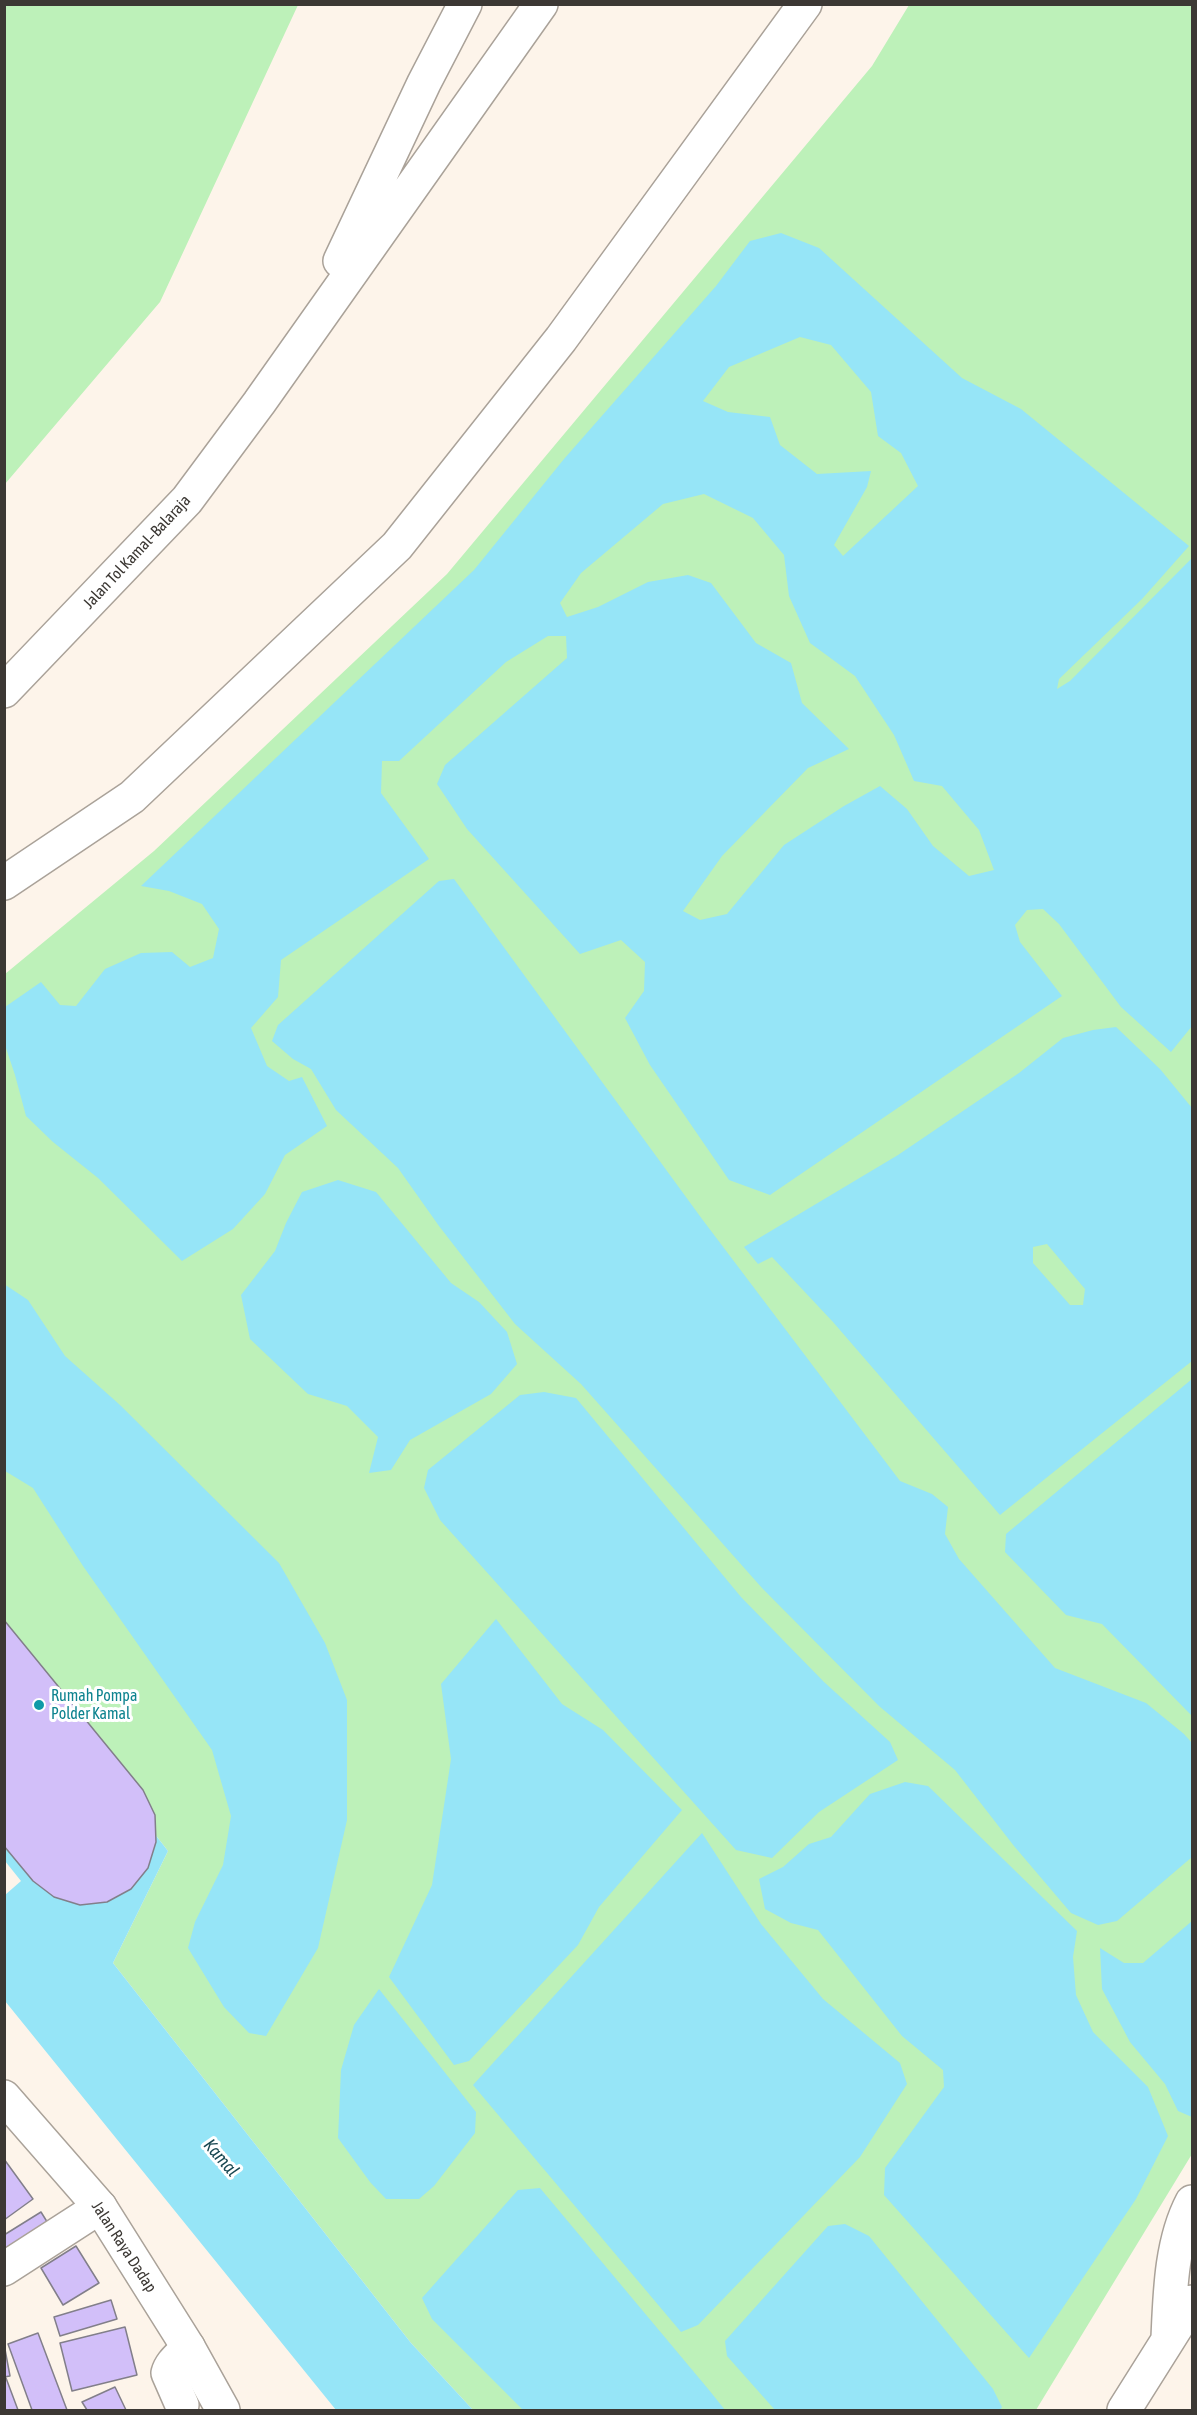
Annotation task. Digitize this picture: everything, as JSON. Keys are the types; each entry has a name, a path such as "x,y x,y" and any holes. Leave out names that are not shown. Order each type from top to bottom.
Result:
{"main road":[{"path":"259,404 345,253 424,83 465,4"},
{"path":"259,404 541,4"},
{"path":"4,883 132,797 398,546 561,339 805,4"},
{"name":"Jalan Tol Kamal–Balaraja","path":"4,691 187,500 259,404"},
{"name":"Jalan Raya Dadap","path":"4,2097 100,2207 188,2347 223,2410"},
{"path":"1168,2338 1170,2287 1184,2218 1192,2202"},
{"path":"4,2269 100,2207"},
{"path":"1124,2410 1192,2302"},
{"path":"182,2405 168,2373 170,2365 179,2359 188,2347"}],"green space":[{"path":"5,4 298,5 160,302 5,484"},
{"path":"909,5 1192,5 1192,2154 1036,2410 473,2410 411,2343 113,1963 168,1851 5,1641 5,974 154,851 447,574 872,66"}],"water":[{"path":"781,233 819,248 962,378 1021,409 1189,546 1142,599 1059,679 1057,689 1070,681 1192,558 1192,1026 1171,1052 1121,1007 1059,924 1043,909 1027,910 1015,925 1020,942 1062,996 770,1195 729,1180 650,1065 625,1018 644,991 645,962 621,940 580,954 467,829 437,784 445,765 567,658 566,636 548,636 506,662 399,761 382,761 381,793 429,859 281,960 278,997 251,1028 267,1066 289,1081 302,1077 327,1126 285,1155 265,1194 233,1229 182,1261 98,1178 53,1142 26,1116 5,1045 5,1007 41,982 60,1005 76,1006 105,969 141,953 172,952 190,967 213,958 219,929 202,904 169,891 141,886 474,570 564,459 716,286 750,241","holes":["800,337 831,345 871,392 878,436 901,453 918,486 843,556 834,545 867,487 871,471 817,474 780,445 770,417 728,412 703,401 729,367","704,494 753,518 784,555 789,596 810,643 855,676 894,735 914,781 942,786 979,830 994,870 969,876 933,846 907,809 880,786 844,806 784,845 727,914 700,920 683,911 722,856 808,768 849,749 802,703 791,663 756,643 711,583 688,575 648,582 598,607 567,617 560,603 581,573 663,504"]},
{"path":"454,879 702,1219 900,1481 932,1494 948,1507 945,1534 959,1559 1055,1668 1146,1703 1192,1743 1192,1857 1117,1921 1098,1925 1071,1913 1014,1846 955,1770 879,1706 762,1588 581,1384 515,1324 439,1226 398,1168 336,1110 311,1069 293,1059 272,1041 278,1025 439,881"},
{"path":"1116,1027 1160,1069 1192,1108 1192,1361 1000,1515 833,1322 772,1257 758,1264 744,1247 898,1155 1019,1073 1063,1038","holes":["1047,1244 1085,1289 1083,1305 1070,1305 1033,1263 1033,1247"]},
{"path":"338,1180 376,1192 451,1283 479,1302 507,1332 517,1364 491,1394 410,1440 391,1470 369,1473 378,1437 347,1406 308,1394 250,1339 241,1295 275,1251 302,1192"},
{"path":"4,1284 28,1300 65,1356 120,1405 279,1563 325,1643 347,1700 347,1820 318,1948 266,2036 249,2033 224,2007 188,1948 195,1922 223,1865 231,1816 212,1750 83,1566 33,1488 5,1471"},
{"path":"1192,1379 1192,1716 1102,1624 1066,1615 1005,1552 1006,1534"},
{"path":"544,1392 576,1398 741,1597 824,1682 890,1742 898,1760 819,1812 772,1858 736,1850 440,1520 424,1488 428,1470 520,1395"},
{"path":"496,1619 562,1704 603,1730 682,1810 599,1907 578,1945 469,2061 454,2065 389,1977 432,1885 451,1759 441,1684"},
{"name":"Kamal","path":"4,1641 168,1851 113,1963 411,2343 473,2410 336,2410 5,2001 5,1895 21,1881 5,1861"},
{"path":"905,1782 928,1786 1077,1931 1073,1957 1076,1995 1093,2032 1148,2087 1168,2136 1136,2199 1029,2358 884,2195 885,2168 944,2087 943,2070 902,2036 818,1930 791,1923 765,1909 759,1879 783,1867 809,1844 831,1837 870,1794"},
{"path":"702,1833 761,1924 823,1999 900,2063 907,2084 860,2157 698,2325 681,2332 473,2085"},
{"path":"1192,1921 1192,2117 1178,2111 1165,2084 1130,2042 1102,1989 1100,1948 1124,1963 1143,1963"},
{"path":"379,1989 476,2112 475,2133 434,2186 419,2199 386,2199 370,2182 338,2138 341,2070 354,2025"},
{"path":"540,2188 725,2410 523,2410 432,2319 422,2298 518,2190"},
{"path":"845,2224 869,2236 993,2389 1002,2407 1000,2410 775,2410 727,2356 725,2341 828,2226"}],"building":[{"name":"Rumah Pompa Polder Kamal","path":"4,1620 143,1790 155,1815 156,1842 148,1868 131,1889 107,1902 80,1905 54,1897 33,1881 4,1846"},
{"path":"4,2159 33,2199 4,2220"},
{"path":"41,2212 54,2233 13,2259 4,2246 4,2235"},
{"path":"76,2246 99,2283 63,2305 41,2268"},
{"path":"111,2300 117,2319 60,2336 54,2317"},
{"path":"125,2327 137,2375 72,2391 60,2343"},
{"path":"38,2333 67,2410 32,2410 8,2344"},
{"path":"4,2344 10,2376 4,2377"},
{"path":"4,2378 6,2378 18,2410 4,2410"},
{"path":"115,2387 126,2410 87,2410 82,2402"}],"place":[{"name":"Rumah Pompa Polder Kamal","path":"39,1705"}]}
